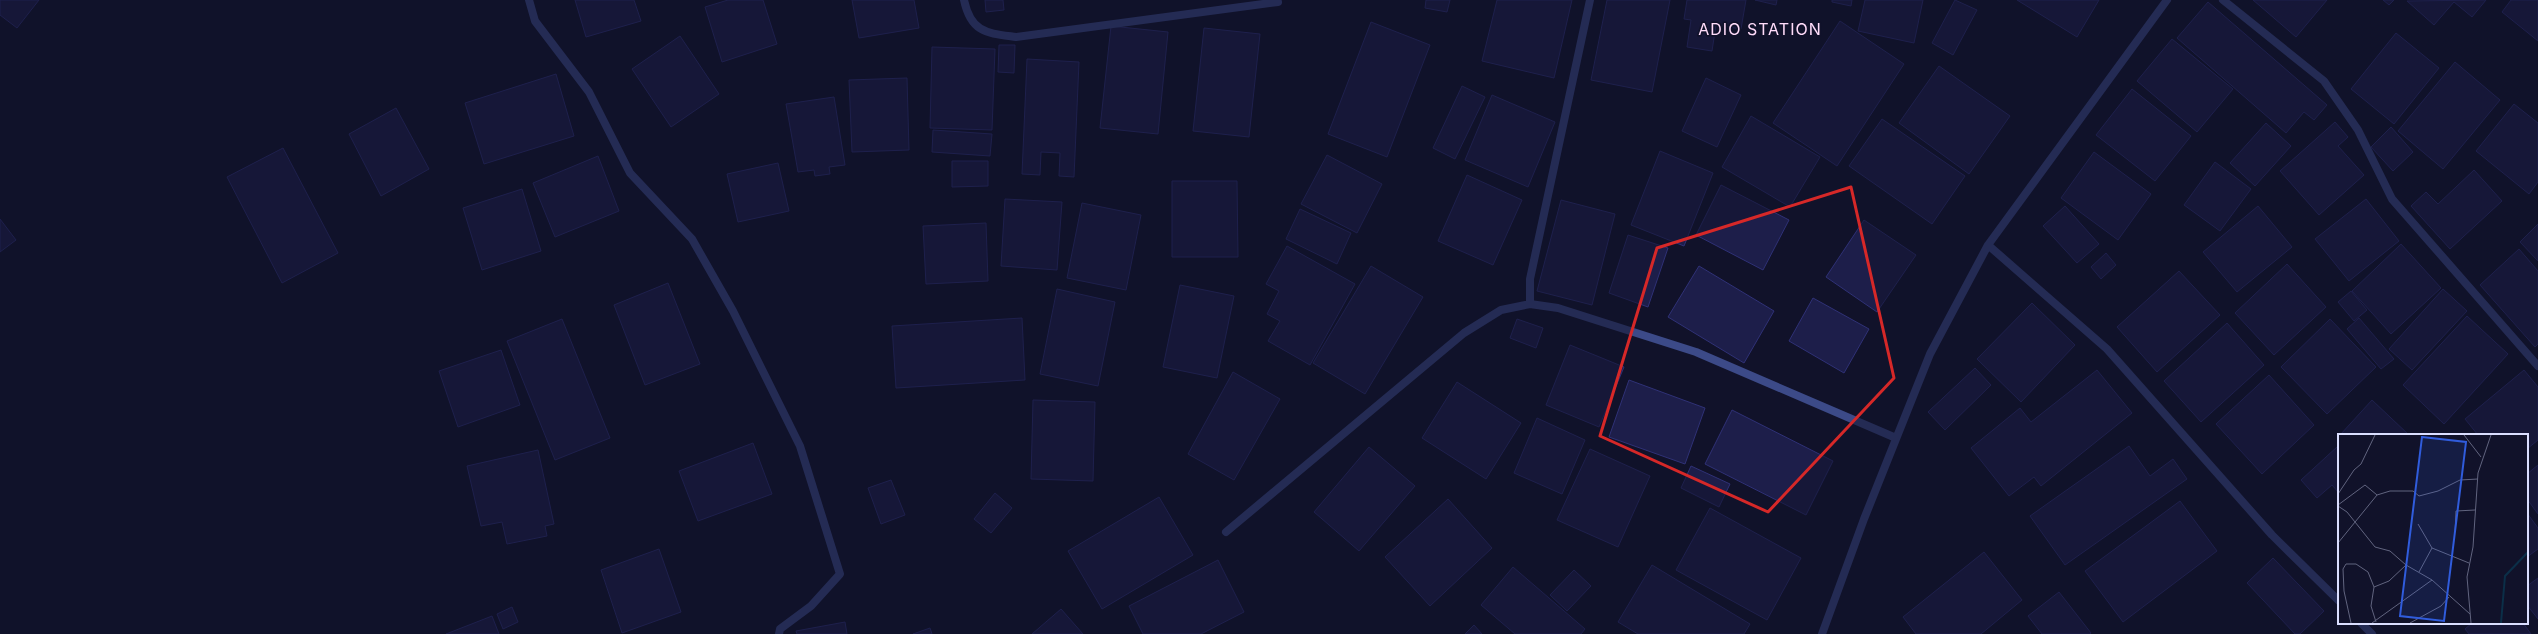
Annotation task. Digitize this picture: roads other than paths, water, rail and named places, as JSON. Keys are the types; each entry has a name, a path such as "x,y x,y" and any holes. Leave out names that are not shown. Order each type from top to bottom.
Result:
{"street":[{"path":"529,0 535,21 589,92 630,173 692,239 733,311 800,446 840,574 811,606 780,629 779,634"},
{"path":"964,0 968,16 985,33 1016,37 1278,2"},
{"path":"1530,304 1533,264 1590,0"},
{"path":"1822,634 1896,438 1930,354 1988,245 2167,0"},
{"path":"2223,0 2324,81 2358,130 2392,199 2538,366"},
{"path":"1988,245 2107,350 2272,535 2338,600"},
{"path":"1226,532 1464,333 1501,310 1530,304 1558,308 1696,352 1896,438"},
{"path":"2362,624 2372,634"}],"district":[{"name":"ADIO STATION","path":"1760,29"}]}
